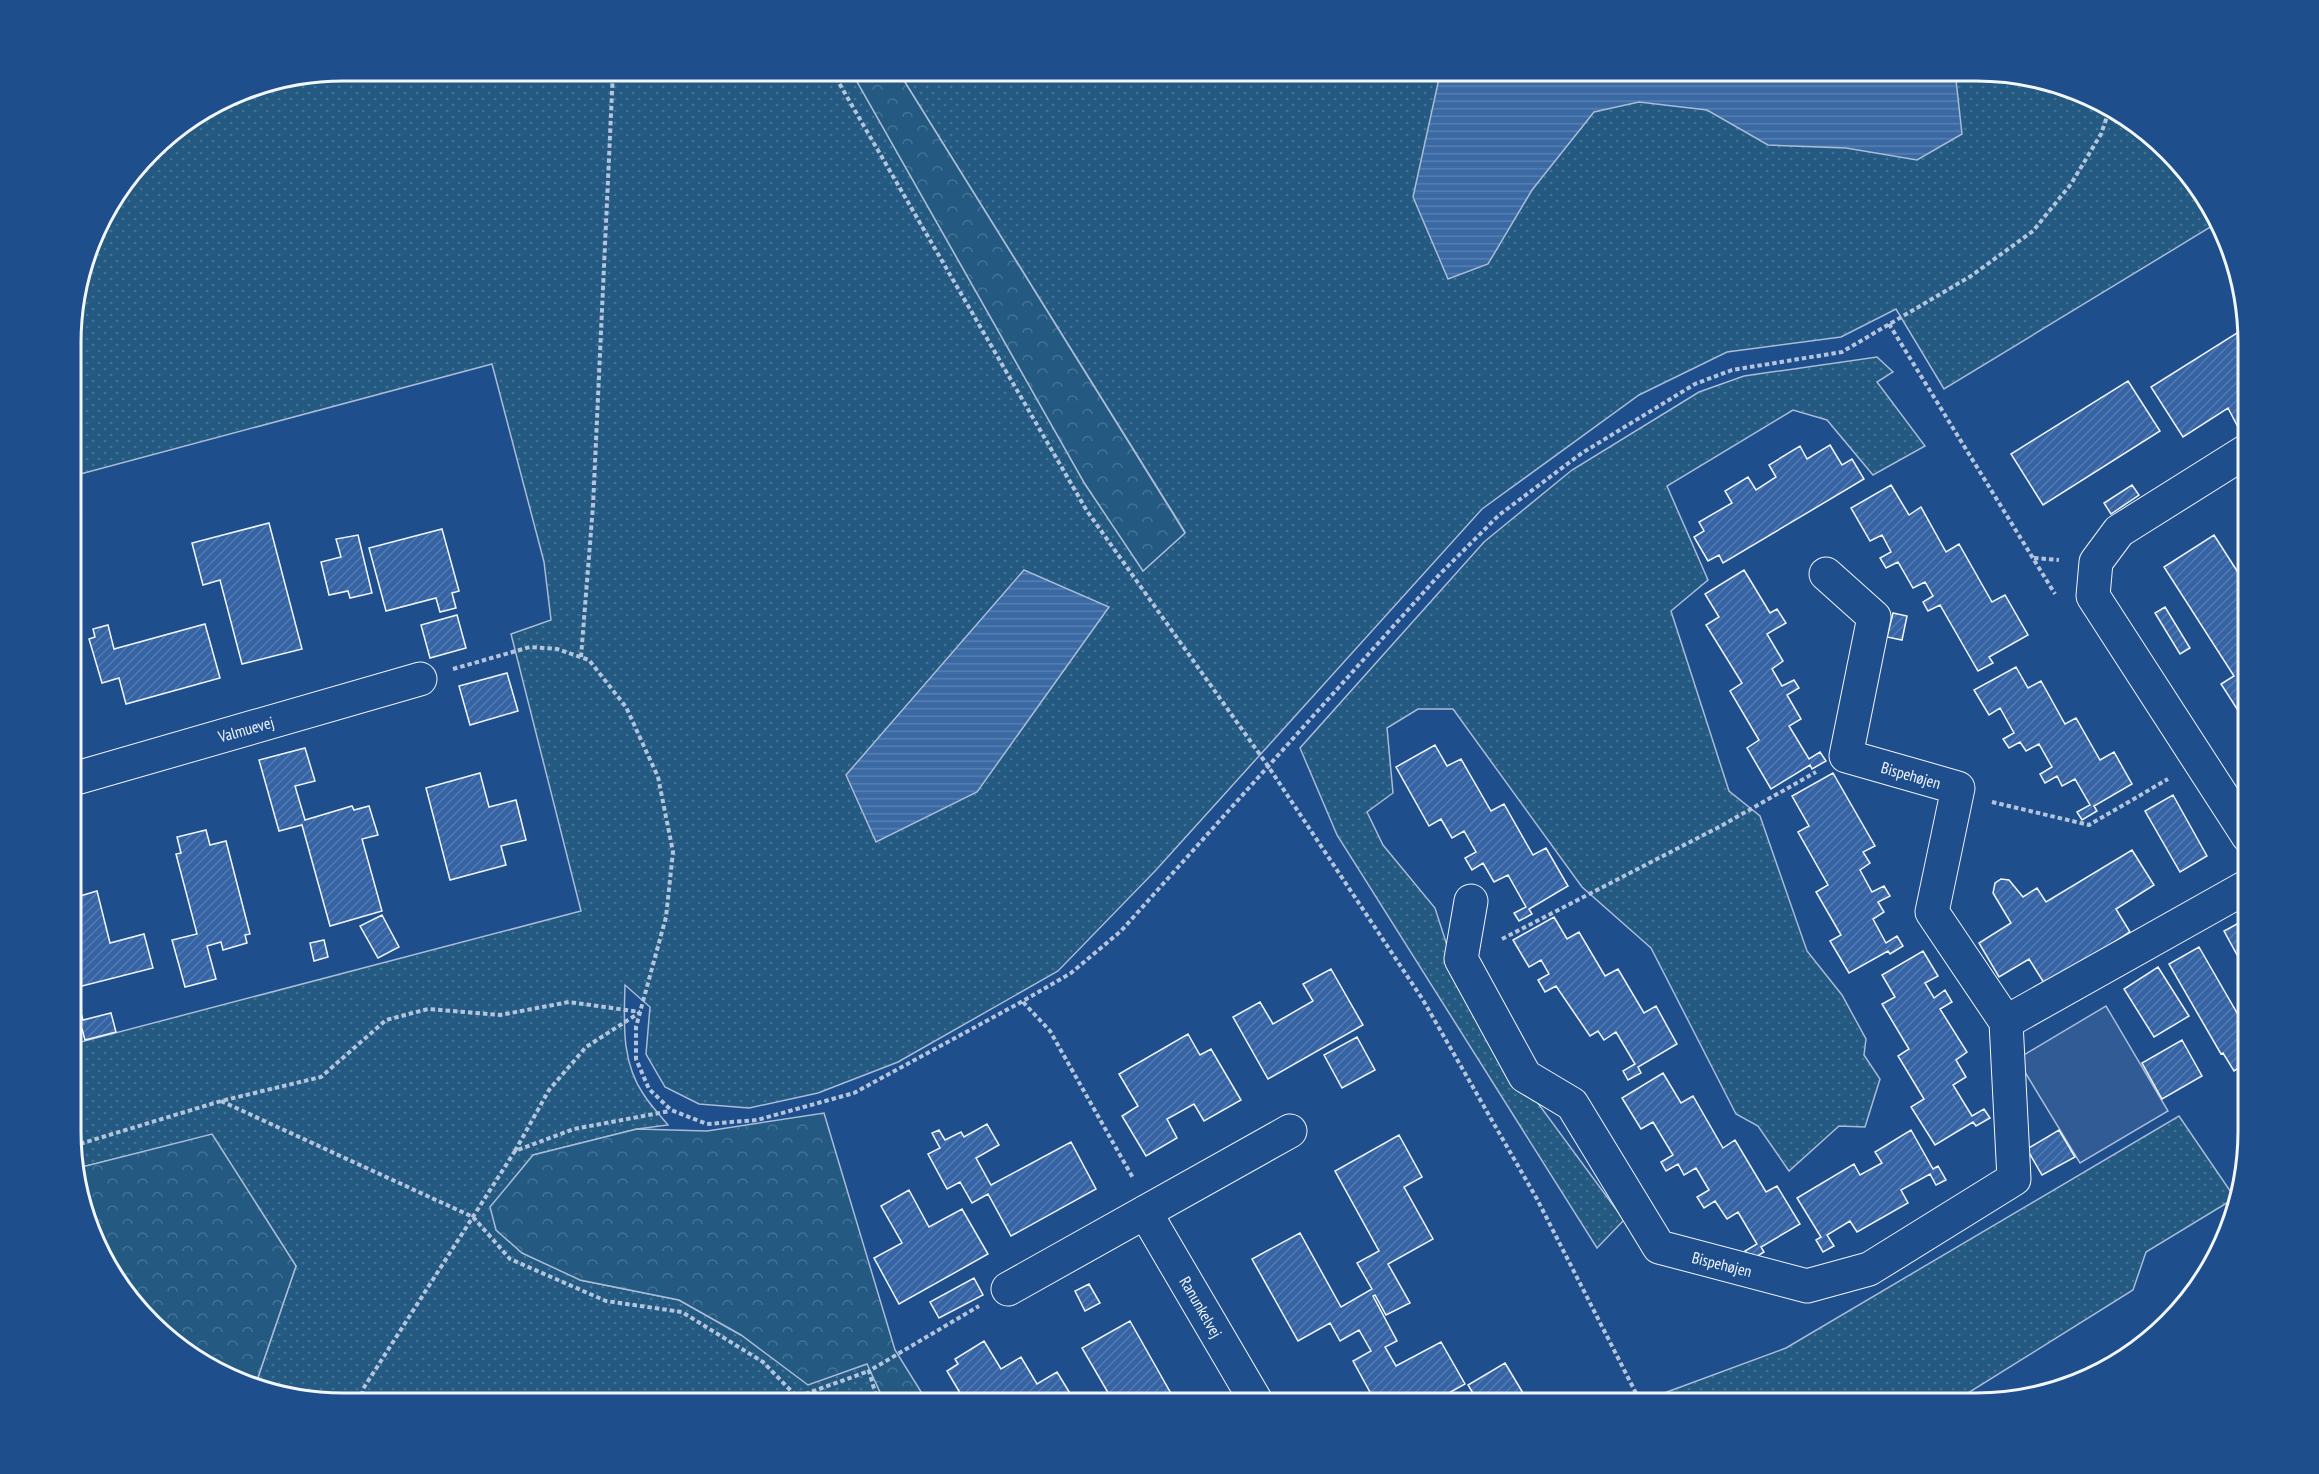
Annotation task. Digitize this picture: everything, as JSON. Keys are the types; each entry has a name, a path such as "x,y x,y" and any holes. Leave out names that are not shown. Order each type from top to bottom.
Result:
{"street":[{"path":"2238,458 2119,531 2096,562 2093,596 2238,821"},
{"path":"1826,574 1874,617 1846,756"},
{"name":"Valmuevej","path":"81,777 420,679"},
{"name":"Bispehøjen","path":"1461,960 1525,1076 1572,1104 1659,1247 1807,1286 1869,1269 2014,1179 2006,1022 1932,912 1958,788 1846,756"},
{"path":"2006,1022 2238,892"},
{"path":"1461,960 1471,901"},
{"path":"1008,1289 1290,1131"},
{"name":"Ranunkelvej","path":"1145,1212 1251,1393"}],"path":[{"path":"581,657 593,506 613,81"},
{"path":"838,81 1087,511 1268,766 1423,1000 1537,1199 1636,1393"},
{"path":"420,679 530,647 558,649 589,660 626,707 658,777 673,852 666,917 636,1027 636,1059 649,1089 671,1110 707,1124 757,1120 854,1093 1071,973 1121,931 1440,574 1499,515 1582,453 1695,384 1732,369 1842,352 1971,276 2032,231 2071,184 2101,134 2107,116"},
{"path":"1461,960 1721,826 1846,756"},
{"path":"1957,794 2089,825 2168,778"},
{"path":"1023,1001 1050,1031 1143,1197 1145,1212"},
{"path":"82,1143 221,1101 321,1077 386,1020 428,1009 500,1015 569,1002 640,1012"},
{"path":"362,1393 515,1151 549,1090 586,1047 640,1012"},
{"path":"221,1101 473,1217 510,1259 606,1301 682,1312 763,1362 793,1393"},
{"path":"515,1151 574,1129 671,1110"},
{"path":"808,1393 869,1371 1008,1289"},
{"path":"869,1371 875,1393"}],"green space":[{"path":"343,81 857,81 1085,484 1143,570 1185,532 904,81 1976,81 2010,83 2044,90 2076,101 2107,116 2135,135 2173,170 2194,198 2211,227 1944,389 1896,309 1841,337 1727,352 1639,395 1482,509 1156,870 1058,971 898,1062 818,1093 749,1108 699,1104 665,1087 646,1054 650,1007 625,985 626,1042 631,1069 644,1095 668,1125 637,1129 533,1155 580,1280 679,1300 741,1335 868,1364 881,1393 343,1393 309,1391 275,1384 258,1378 296,1266 212,1135 83,1167 81,1042 581,911 511,634 551,620 544,562 492,364 81,474 83,309 95,259 116,212 146,170 170,146 198,125 243,101 275,90 309,83"},
{"path":"857,81 904,81 1185,533 1143,571 1085,484"},
{"path":"1877,357 1893,372 1877,382 1925,446 1873,475 1827,420 1793,410 1667,486 1708,580 1671,611 1729,791 1760,816 1807,951 1842,995 1866,1039 1864,1055 1880,1079 1865,1127 1839,1126 1789,1171 1758,1126 1736,1114 1651,948 1582,887 1453,709 1418,709 1387,728 1393,793 1367,812 1383,845 1435,908 1452,961 1523,1083 1624,1220 1597,1248 1337,835 1300,748 1484,542 1572,470 1699,392 1744,376"},
{"path":"824,1113 895,1350 922,1393 880,1393 867,1364 808,1385 741,1335 679,1300 580,1280 522,1253 496,1230 490,1207 533,1155 637,1129 707,1131"},
{"path":"2179,1116 2231,1192 2228,1202 2146,1252 2133,1290 1968,1393 1664,1393 1786,1348"},
{"path":"212,1134 296,1266 258,1378 227,1366 198,1349 170,1328 146,1304 125,1276 108,1247 90,1199 83,1167"}],"shaded area":[{"path":"1439,81 1956,81 1962,134 1917,160 1846,148 1768,145 1707,110 1639,102 1594,112 1532,190 1488,264 1448,279 1413,197"},
{"path":"1024,570 1109,607 977,792 876,842 846,775"},
{"path":"2106,1006 2168,1111 2080,1163 2017,1059"}],"building":[{"path":"2237,333 2238,427 2228,408 2183,437 2151,387"},
{"path":"2128,381 2160,431 2043,505 2011,454"},
{"path":"1830,445 1842,465 1852,459 1864,479 1723,563 1719,555 1708,561 1694,537 1704,531 1699,522 1732,503 1725,491 1748,477 1756,490 1776,477 1769,465 1800,446 1807,459"},
{"path":"1891,485 1909,515 1921,507 1946,552 1959,544 1992,602 2005,595 2028,635 1989,657 1993,663 1978,671 1940,605 1928,611 1923,602 1933,596 1925,582 1913,588 1898,562 1886,568 1880,558 1891,552 1882,535 1870,541 1851,508"},
{"path":"2132,485 2139,495 2111,514 2104,503"},
{"path":"269,523 302,649 242,664 220,580 203,585 192,543"},
{"path":"442,529 459,591 452,593 456,608 440,612 436,598 386,611 369,548"},
{"path":"358,535 372,593 350,598 348,591 329,595 321,562 341,557 336,539"},
{"path":"2214,535 2238,572 2238,710 2221,684 2234,676 2164,567"},
{"path":"1744,570 1770,613 1777,609 1786,623 1767,634 1783,661 1772,669 1782,686 1794,680 1799,688 1787,695 1801,719 1789,726 1809,759 1820,752 1826,761 1812,769 1810,765 1771,789 1747,748 1759,740 1730,691 1742,683 1706,625 1719,617 1705,594"},
{"path":"2165,607 2190,648 2180,654 2155,613"},
{"path":"1893,613 1907,616 1902,640 1887,637"},
{"path":"457,615 466,648 430,658 421,625"},
{"path":"205,624 220,678 126,704 119,678 102,683 89,639 95,637 93,629 108,625 114,649"},
{"path":"2016,667 2028,688 2041,681 2065,724 2076,718 2100,760 2114,752 2132,784 2094,806 2097,811 2082,820 2077,812 2090,805 2075,779 2062,786 2057,776 2045,783 2040,774 2052,767 2039,744 2026,751 2020,742 2009,748 2003,739 2014,733 2000,708 1989,715 1974,690"},
{"path":"507,673 518,711 470,725 459,686"},
{"path":"1435,745 1447,766 1461,759 1491,811 1504,804 1533,855 1546,848 1568,886 1529,909 1532,914 1519,921 1514,913 1526,907 1508,875 1494,882 1483,863 1472,870 1465,858 1476,852 1464,831 1452,838 1441,819 1429,826 1396,767"},
{"path":"305,748 315,781 295,786 305,820 352,806 354,810 369,806 378,835 362,839 382,911 330,926 302,825 279,831 259,760"},
{"path":"480,773 489,807 516,800 526,840 501,846 506,865 450,880 426,788"},
{"path":"1833,773 1875,846 1863,852 1870,863 1860,870 1872,892 1884,886 1890,896 1878,902 1884,912 1873,919 1886,943 1897,936 1903,946 1890,954 1888,951 1849,973 1830,941 1841,935 1816,892 1828,885 1798,832 1809,826 1792,796"},
{"path":"2173,795 2207,856 2180,872 2145,811"},
{"path":"206,830 210,845 226,841 250,934 245,935 247,943 223,950 221,942 207,946 216,979 185,987 172,940 197,934 176,854 181,853 177,837"},
{"path":"2132,850 2154,885 2116,909 2130,932 2046,986 2029,959 1999,977 1979,943 2011,923 1993,893 1995,883 2001,879 2009,880 2023,897 2037,888 2046,902"},
{"path":"97,891 110,943 144,934 153,968 81,986 81,896"},
{"path":"382,915 399,947 378,958 360,926"},
{"path":"1554,917 1567,939 1579,932 1605,976 1618,969 1644,1013 1656,1006 1677,1044 1638,1067 1641,1073 1628,1080 1623,1071 1635,1064 1616,1032 1604,1040 1598,1031 1590,1036 1556,986 1545,992 1538,980 1549,974 1541,960 1529,967 1513,940"},
{"path":"2238,923 2238,957 2224,931"},
{"path":"324,940 328,957 314,961 310,943"},
{"path":"2199,947 2238,1015 2238,1068 2234,1071 2223,1053 2221,1054 2169,964"},
{"path":"1923,951 1938,976 1925,983 1934,998 1945,990 1952,1002 1940,1009 1967,1052 1956,1060 1966,1077 1953,1085 1972,1116 1984,1109 1990,1118 1976,1126 1973,1122 1935,1145 1911,1107 1924,1099 1898,1056 1909,1049 1882,1004 1895,997 1882,975"},
{"path":"2158,967 2189,1016 2154,1037 2124,989"},
{"path":"1331,969 1363,1025 1268,1079 1233,1017 1260,1002 1273,1024 1313,1001 1303,984"},
{"path":"81,1013 83,1020 111,1013 116,1032 85,1040"},
{"path":"1188,1034 1200,1055 1211,1049 1241,1100 1204,1121 1194,1104 1167,1119 1177,1138 1146,1156 1122,1116 1138,1106 1119,1074"},
{"path":"1357,1037 1375,1070 1342,1088 1324,1055"},
{"path":"2182,1040 2202,1076 2162,1099 2142,1063"},
{"path":"1663,1073 1681,1103 1693,1096 1723,1148 1735,1140 1766,1192 1777,1186 1800,1224 1761,1247 1764,1252 1751,1260 1745,1251 1757,1244 1738,1212 1727,1219 1715,1201 1704,1208 1697,1197 1709,1190 1696,1168 1684,1175 1678,1164 1666,1171 1661,1162 1673,1155 1653,1122 1641,1129 1622,1098"},
{"path":"987,1124 999,1145 976,1158 991,1185 1071,1142 1096,1189 1011,1236 988,1194 972,1203 960,1182 947,1189 928,1154 940,1148 932,1133 939,1130 945,1140 961,1132 964,1137"},
{"path":"1911,1130 1933,1169 1938,1166 1946,1180 1936,1185 1930,1174 1901,1190 1908,1203 1857,1232 1850,1221 1827,1235 1834,1246 1823,1252 1816,1240 1821,1237 1797,1198 1854,1164 1860,1175 1882,1163 1875,1152"},
{"path":"2059,1130 2075,1157 2042,1175 2027,1149"},
{"path":"1399,1135 1422,1177 1404,1187 1433,1239 1388,1264 1410,1303 1386,1315 1375,1295 1373,1296 1397,1341 1385,1347 1396,1366 1441,1342 1465,1384 1449,1393 1371,1393 1353,1361 1371,1351 1359,1330 1340,1341 1330,1323 1298,1341 1252,1259 1300,1233 1341,1307 1372,1289 1357,1263 1379,1251 1335,1171"},
{"path":"909,1190 929,1227 962,1209 988,1254 899,1304 874,1258 902,1243 881,1206"},
{"path":"974,1278 983,1295 939,1318 930,1302"},
{"path":"1089,1284 1100,1303 1085,1311 1075,1291"},
{"path":"1130,1321 1171,1393 1108,1393 1082,1348"},
{"path":"984,1341 1001,1369 1021,1357 1037,1384 1057,1372 1070,1393 960,1393 947,1371 958,1364 955,1359"},
{"path":"1505,1363 1523,1393 1473,1393 1468,1385"}]}
